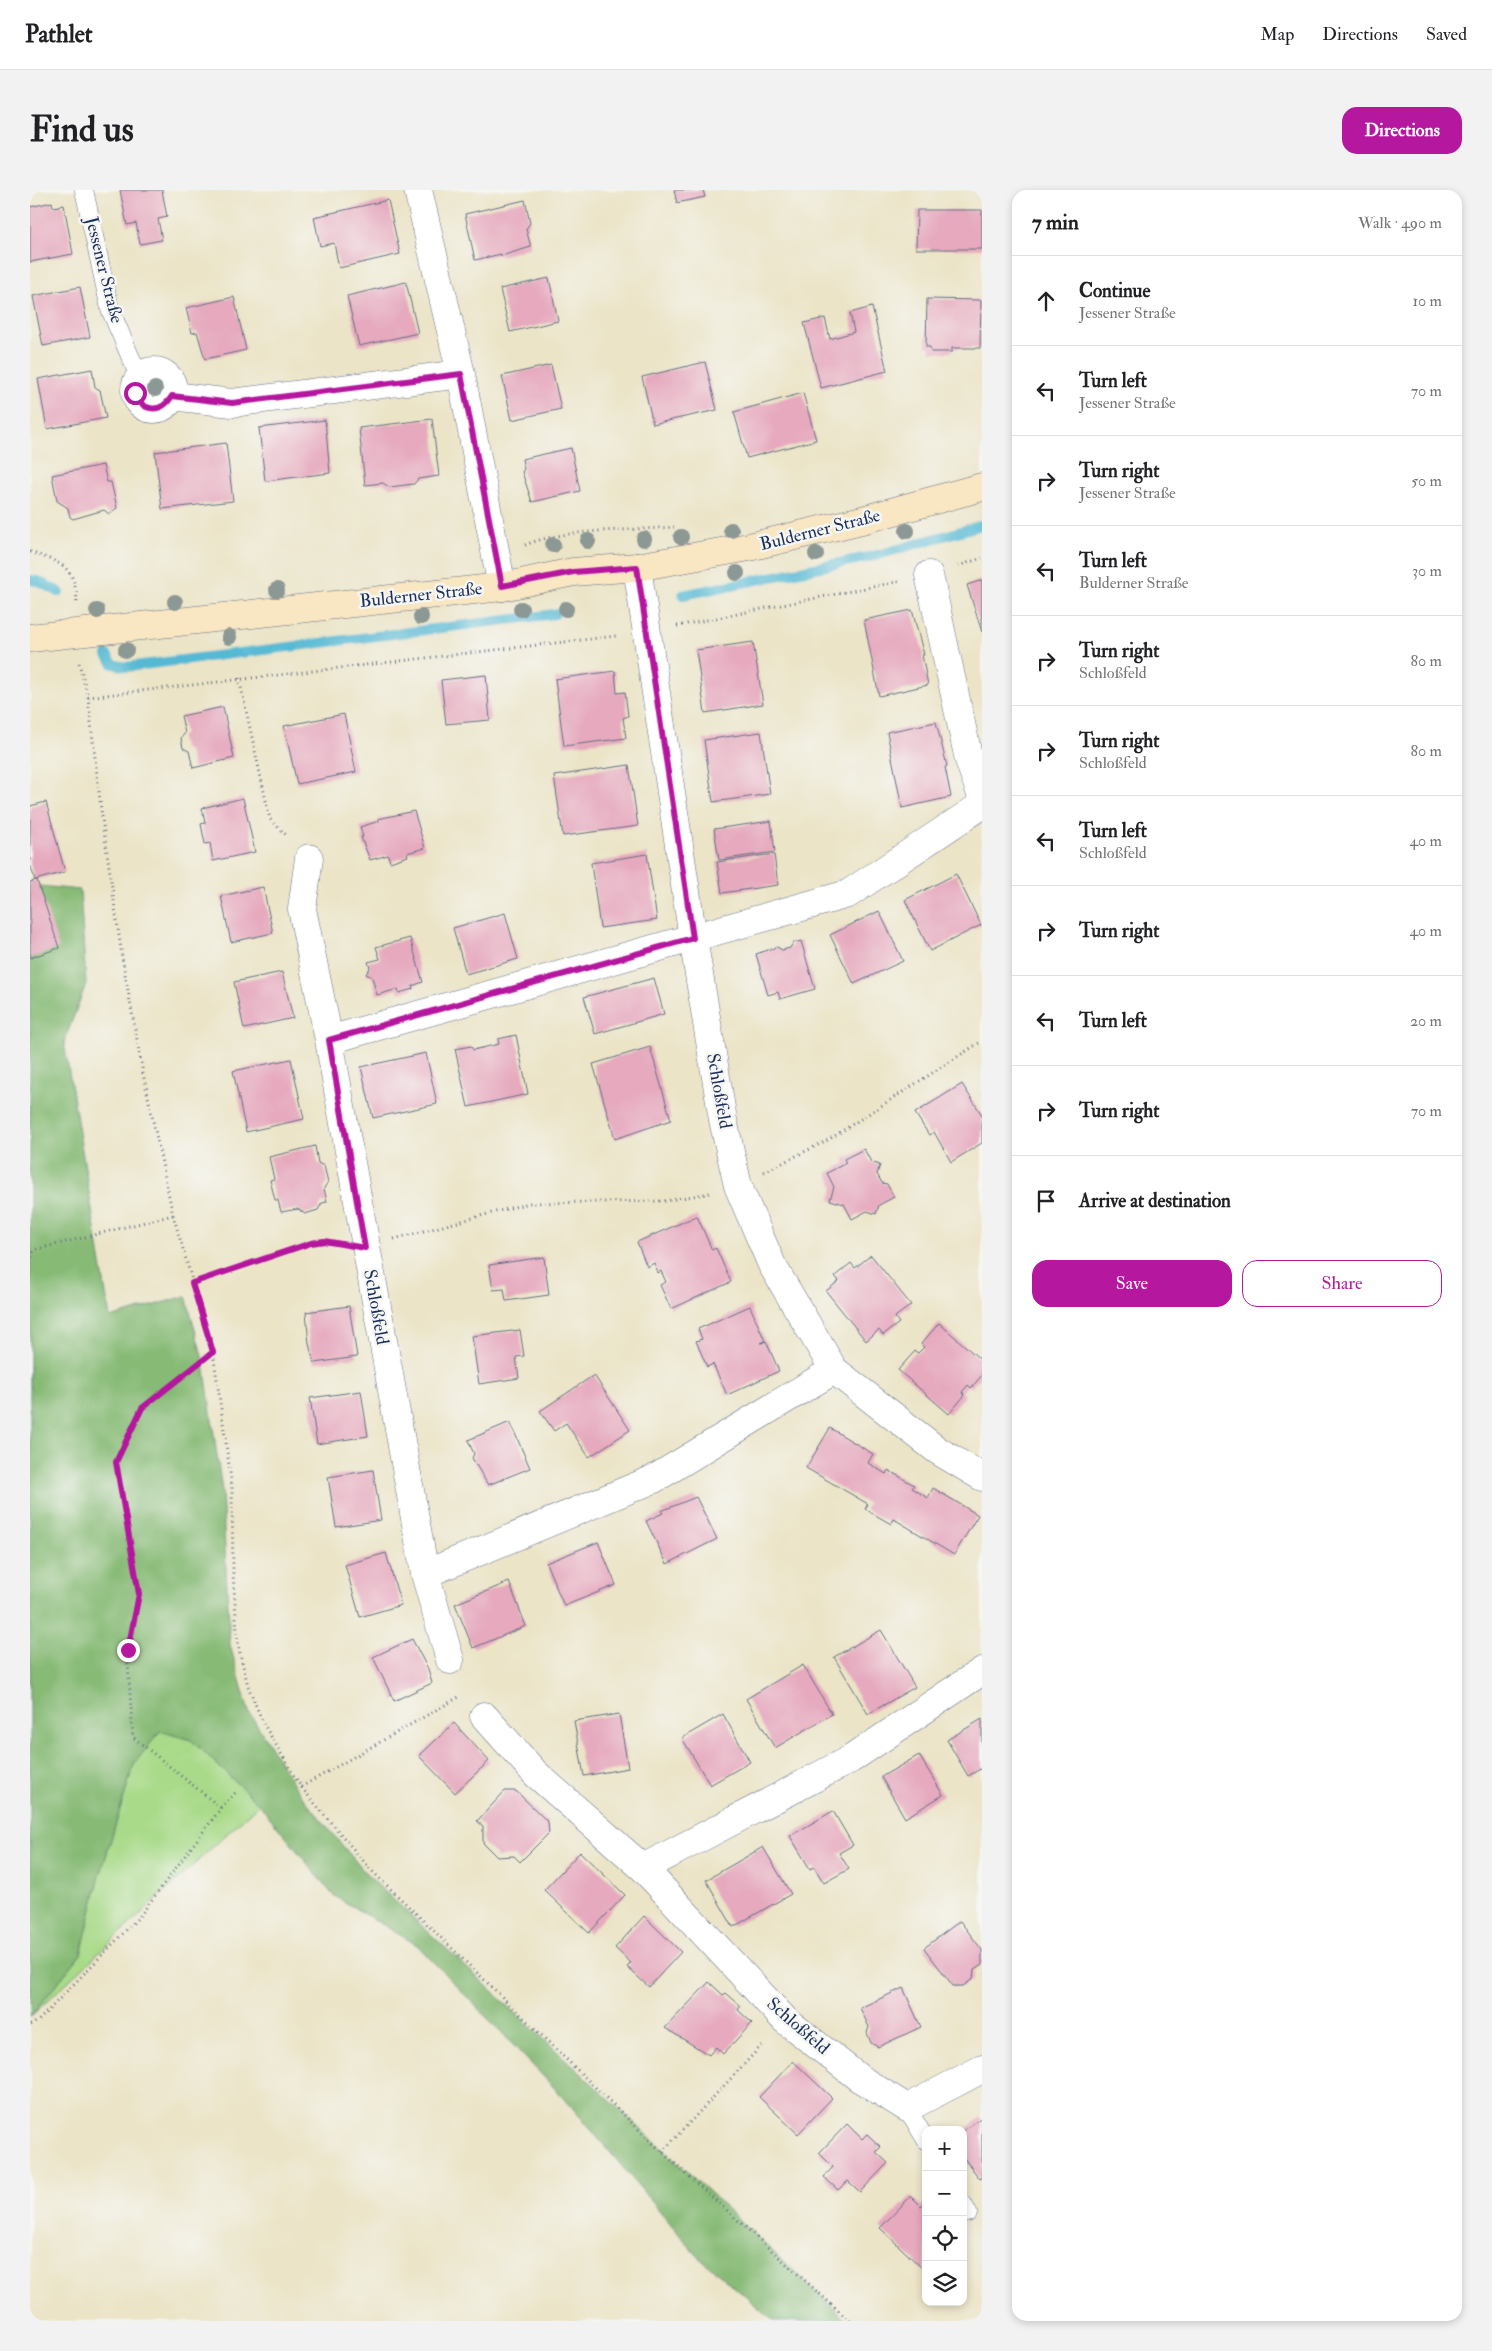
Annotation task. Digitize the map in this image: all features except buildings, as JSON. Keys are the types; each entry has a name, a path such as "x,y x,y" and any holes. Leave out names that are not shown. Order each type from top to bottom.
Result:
{"street":[{"path":"418,190 461,374 502,586"},
{"name":"Jessener Straße","path":"139,377 146,372 155,370 164,373 170,379 173,387 172,396 232,403 461,374"},
{"name":"Bulderner Straße","path":"30,638 502,586 573,572 637,567 759,545 862,520 982,487"},
{"name":"Schloßfeld","path":"637,567 693,938 723,1120 738,1186 772,1265 834,1370 937,1450 982,1477"},
{"path":"929,575 969,760 982,797"},
{"path":"329,1040 848,894 982,806"},
{"name":"Schloßfeld","path":"309,858 302,909 329,1040 425,1574 450,1660"},
{"path":"425,1574 654,1478 834,1370"},
{"path":"643,1868 851,1759 982,1671"},
{"name":"Schloßfeld","path":"484,1716 536,1774 643,1868 785,2020 859,2078 907,2108"},
{"path":"907,2108 982,2069"}],"lane":[{"name":"Jessener Straße","path":"84,190 110,309 139,377"},
{"path":"907,2108 922,2133"}],"path":[{"path":"496,556 540,539 679,527"},
{"path":"30,552 62,563 73,576 77,588 77,604 87,603"},
{"path":"88,697 647,632 929,575 982,558"},
{"path":"78,658 88,697 102,818 123,963 143,1073 173,1215 213,1352 232,1486 233,1574 238,1645 248,1686 263,1723 301,1787 371,1870 662,2152 850,2321"},
{"path":"239,678 270,819 309,858"},
{"path":"192,1283 311,1243 324,1241 365,1248 411,1234 528,1204 665,1201 738,1186 828,1140 982,1041"},
{"path":"30,1262 34,1250 173,1215"},
{"path":"213,1352 142,1408 116,1462 139,1594 128,1650 133,1737 221,1808"},
{"path":"301,1787 466,1693 484,1716"},
{"path":"30,2025 38,2021 139,1917 221,1808 237,1791"},
{"path":"662,2152 785,2020"}],"green space":[{"path":"30,885 80,890 86,984 64,1042 110,1318 186,1296 204,1363 222,1491 230,1645 249,1712 300,1794 367,1875 848,2321 774,2321 697,2255 565,2099 417,1945 333,1895 259,1804 191,1740 160,1731 134,1764 99,1879 81,1954 30,2017"},
{"path":"160,1731 191,1740 259,1804 31,2016 81,1954 99,1879 134,1764"}],"waterway":[{"path":"683,595 874,556 982,525"},
{"path":"30,580 38,581 59,592"},
{"path":"107,655 113,664 126,667 555,614"}],"route":[{"path":"128,1650 139,1594 116,1462 142,1408 213,1352 192,1283 311,1243 324,1241 365,1248 329,1040 693,938 637,567 573,572 502,586 461,374 232,403 172,396 168,403 161,408 152,409 144,406 138,400 135,393"}]}
